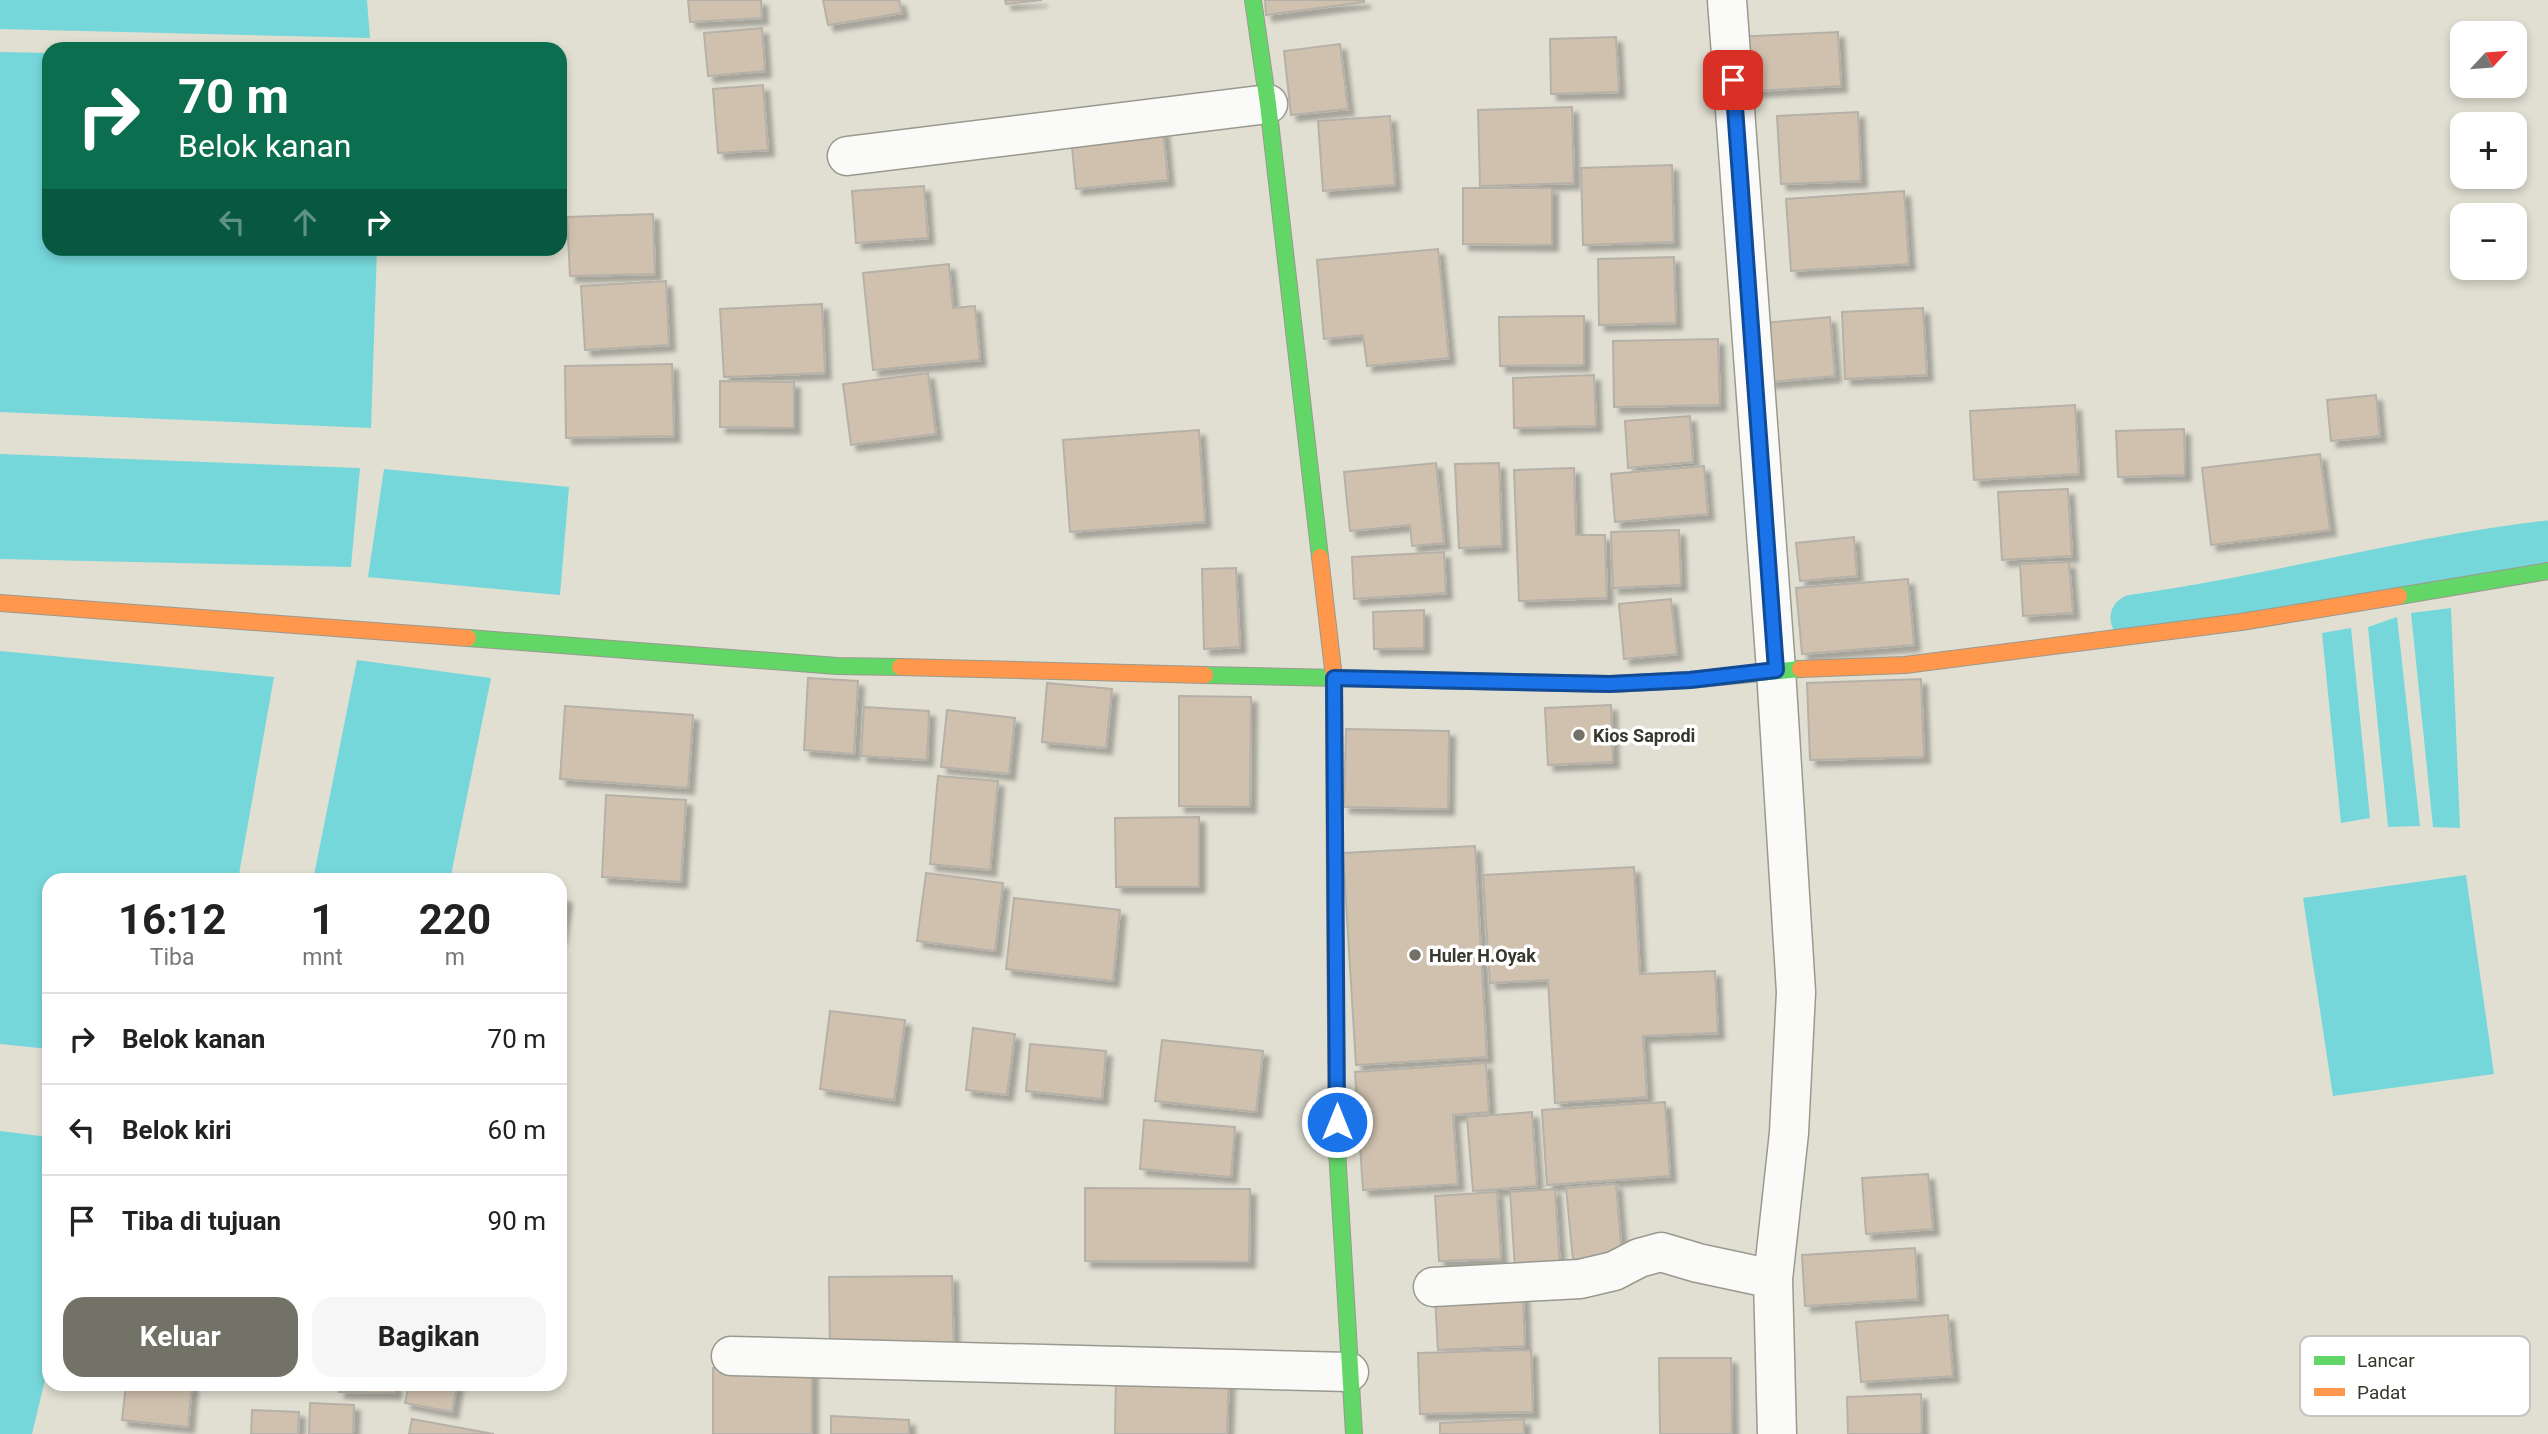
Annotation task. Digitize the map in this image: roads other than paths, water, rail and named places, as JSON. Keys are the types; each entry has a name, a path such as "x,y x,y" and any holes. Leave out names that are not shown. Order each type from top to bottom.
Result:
{"street":[{"path":"1253,0 1268,104 1334,678 1337,1150 1354,1434"},
{"path":"1727,0 1776,670 1796,992 1789,1133 1773,1279 1777,1434"},
{"path":"847,156 1268,104"},
{"path":"0,603 837,666 1610,684 1690,680 1776,670 1905,665 2241,622 2548,571"},
{"path":"1433,1287 1580,1279 1614,1271 1639,1258 1661,1252 1773,1279"},
{"path":"731,1356 1349,1372"}],"water":[{"path":"0,0 367,0 370,38 0,29"},
{"path":"0,52 42,53 42,256 377,256 371,428 0,412"},
{"path":"0,454 360,468 351,567 0,559"},
{"path":"384,469 569,487 560,595 368,577"},
{"path":"2451,608 2460,828 2433,827 2411,613"},
{"path":"2397,617 2420,826 2388,827 2368,627"},
{"path":"2351,628 2370,818 2341,823 2322,633"},
{"path":"0,651 274,677 239,873 42,873 42,1048 0,1044"},
{"path":"357,660 491,678 451,873 314,873"},
{"path":"2466,875 2494,1074 2333,1096 2303,898"},
{"path":"0,1131 42,1136 42,1391 32,1434 0,1434"}],"waterway":[{"path":"2134,618 2237,601 2444,560 2548,544"}],"place":[{"name":"Kios Saprodi","path":"1579,735"},
{"name":"Huler H.Oyak","path":"1415,955"}]}
